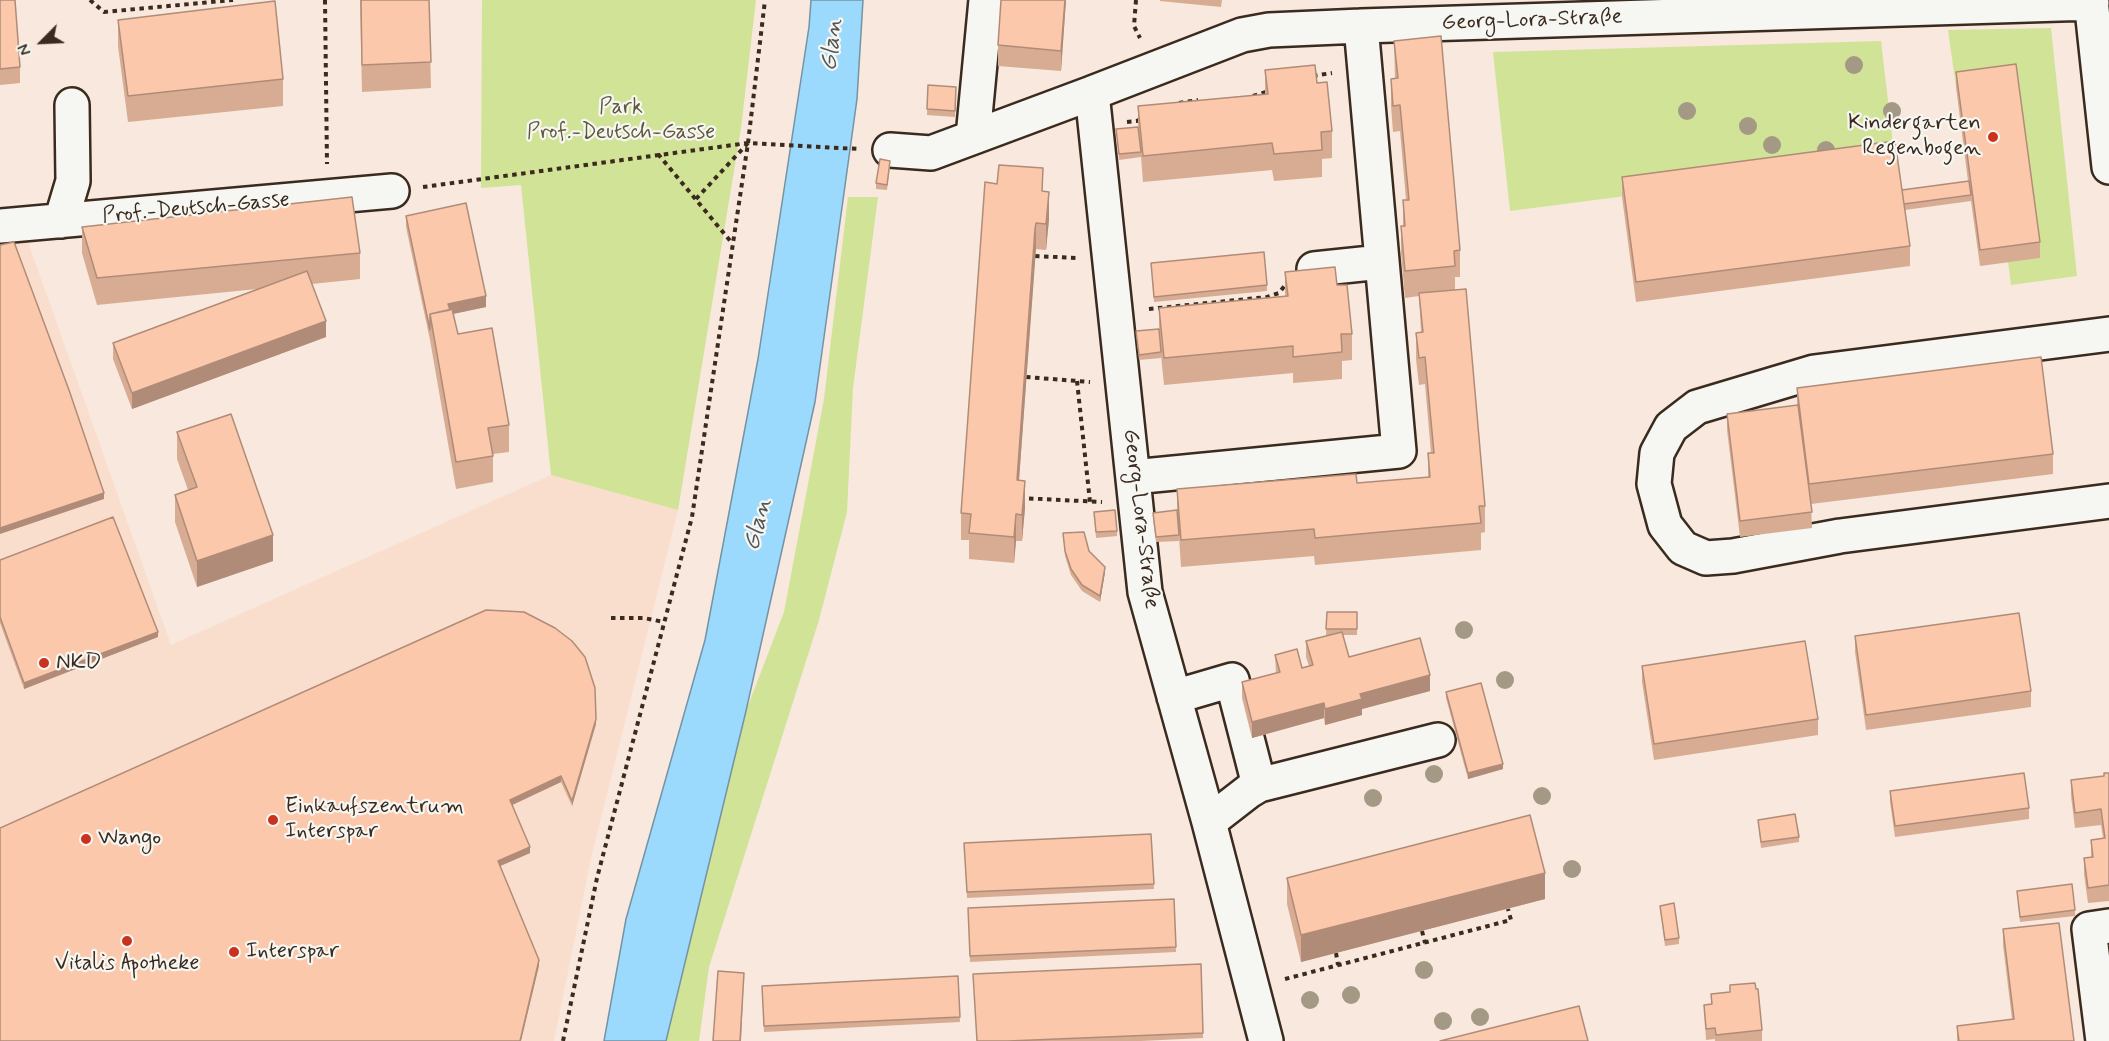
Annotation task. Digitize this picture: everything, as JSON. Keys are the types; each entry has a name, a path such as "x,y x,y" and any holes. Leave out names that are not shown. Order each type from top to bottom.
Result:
{"street":[{"path":"973,137 986,0"},
{"path":"2096,7 2109,168"},
{"name":"Georg-Lora-Straße","path":"890,150 931,153 1242,35 1269,30 1360,26 1538,11 2096,7"},
{"path":"1135,490 1399,451 1360,26"},
{"name":"Georg-Lora-Straße","path":"1092,93 1145,592 1209,822 1266,1041"},
{"path":"61,221 73,181 72,105"},
{"name":"Prof.-Deutsch-Gasse","path":"0,226 392,191"},
{"path":"1314,269 1382,262"},
{"path":"2109,334 1814,372 1697,407 1671,427 1657,453 1654,484 1665,525 1683,548 1706,558 1733,556 1840,536 2109,501"},
{"path":"1174,697 1232,680 1259,785"},
{"path":"1209,822 1259,785 1438,740"},
{"path":"2103,1041 2089,929 2109,926"}],"path":[{"path":"90,0 104,12 232,0"},
{"path":"325,0 327,197"},
{"path":"563,1041 597,878 692,517 748,143 765,0"},
{"path":"1312,76 1364,67"},
{"path":"1248,97 1280,87"},
{"path":"1177,103 1188,100 1208,100"},
{"path":"1096,125 1137,121 1146,115"},
{"path":"696,199 748,143"},
{"path":"392,191 748,143 890,150"},
{"path":"657,154 733,243"},
{"path":"1035,256 1110,261"},
{"path":"1116,312 1267,297 1279,293 1300,273 1314,269"},
{"path":"1026,377 1092,382 1091,371"},
{"path":"1077,381 1090,502"},
{"path":"1018,498 1090,502 1135,490"},
{"path":"611,618 644,618 664,622"},
{"path":"1252,987 1510,920 1508,909"},
{"path":"1422,931 1425,943"},
{"path":"1336,953 1338,965"}],"shaded area":[{"path":"28,242 171,645 551,475 678,510 591,858 554,1041 0,1041 0,246"}],"green space":[{"name":"Park Prof.-Deutsch-Gasse","path":"482,0 756,0 741,128 678,510 551,475 521,185 481,188"},
{"path":"2051,28 2077,276 2011,285 2008,262 2040,258 2015,79 1956,87 1948,30"},
{"path":"1881,41 1895,161 1510,211 1493,52"},
{"path":"848,197 878,197 853,388 847,512 819,620 709,967 699,1041 666,1041 746,711 784,612 824,399"}],"water":[{"name":"Glan","path":"811,0 863,0 857,99 815,402 746,711 666,1041 604,1041 626,919 705,640 758,359 809,27"}],"building":[{"path":"0,0 15,0 20,67 0,69"},
{"path":"361,0 429,0 431,62 362,65"},
{"path":"1001,0 1065,0 1061,51 998,45"},
{"path":"275,1 283,79 128,96 118,20"},
{"path":"1441,36 1460,250 1454,251 1455,266 1405,271 1401,226 1405,226 1403,200 1409,200 1400,105 1393,106 1391,79 1398,78 1394,41"},
{"name":"Kindergarten Regenbogen","path":"2016,64 2040,242 1980,250 1956,72"},
{"path":"1315,65 1317,83 1327,82 1332,131 1321,132 1322,150 1274,154 1272,143 1143,156 1138,106 1268,94 1265,70"},
{"path":"928,85 956,87 955,111 927,109"},
{"path":"1138,127 1141,152 1119,154 1116,129"},
{"path":"1895,141 1910,246 1636,282 1622,177"},
{"path":"880,159 890,161 887,185 876,183"},
{"path":"999,165 1043,168 1042,191 1049,192 1046,224 1036,223 1035,229 1017,480 1025,481 1022,515 1016,514 1014,537 969,533 971,514 961,513 985,182 997,184"},
{"path":"1969,181 1971,195 1904,204 1902,190"},
{"path":"352,197 360,253 97,278 82,227"},
{"path":"466,203 486,296 448,304 450,310 430,314 430,330 406,216"},
{"path":"14,242 69,390 104,493 0,528 0,245"},
{"path":"1264,252 1267,285 1154,297 1151,263"},
{"path":"1335,267 1337,285 1347,285 1352,334 1341,334 1342,352 1293,357 1293,346 1164,358 1159,308 1288,296 1285,272"},
{"path":"307,271 326,321 132,393 113,343"},
{"path":"1466,289 1485,506 1479,506 1481,523 1315,538 1314,529 1181,540 1177,489 1356,474 1357,483 1430,477 1428,453 1434,453 1425,357 1419,358 1416,333 1423,332 1419,293"},
{"path":"452,309 458,334 492,328 509,425 488,428 493,456 456,462 430,314"},
{"path":"1159,329 1161,352 1139,355 1136,331"},
{"path":"2041,357 2053,454 1809,484 1797,388"},
{"path":"1798,405 1812,512 1740,521 1727,414"},
{"path":"231,414 273,535 197,561 175,495 197,487 177,432"},
{"path":"1115,510 1117,531 1096,532 1094,512"},
{"path":"1177,510 1179,535 1156,537 1153,513"},
{"path":"113,517 158,632 24,683 0,617 0,560"},
{"path":"1084,532 1089,551 1105,567 1100,596 1082,585 1071,569 1065,551 1063,533"},
{"name":"Einkaufszentrum Interspar","path":"486,610 524,612 555,628 572,641 585,657 595,688 596,719 572,801 561,776 510,800 530,847 498,861 539,960 520,1041 0,1041 0,828"},
{"path":"1327,612 1357,612 1357,629 1326,629"},
{"path":"2019,613 2031,691 1866,715 1855,636"},
{"path":"1342,632 1349,657 1420,638 1430,675 1360,694 1362,699 1325,709 1324,703 1252,722 1242,682 1280,672 1275,655 1297,649 1302,668 1313,665 1306,641"},
{"path":"1805,641 1818,719 1654,744 1642,666"},
{"path":"1481,683 1503,764 1468,773 1446,692"},
{"path":"2024,773 2029,808 1895,826 1890,791"},
{"path":"2104,773 2109,773 2109,885 2088,888 2084,858 2093,857 2091,840 2105,838 2101,809 2075,813 2071,780 2104,776"},
{"path":"1795,814 1799,837 1761,842 1758,820"},
{"path":"1530,815 1545,873 1301,935 1287,878"},
{"path":"1151,834 1154,884 967,892 964,843"},
{"path":"2072,884 2075,910 2020,917 2017,891"},
{"path":"1174,899 1176,947 970,956 968,908"},
{"path":"1674,903 1679,938 1665,940 1660,906"},
{"path":"2059,923 2074,1041 1959,1041 1957,1026 2014,1019 2003,929"},
{"path":"1201,964 1203,1033 977,1041 973,974"},
{"path":"718,971 744,973 740,1041 713,1041"},
{"path":"958,976 960,1017 764,1026 762,986"},
{"path":"1755,983 1758,989 1762,1030 1716,1035 1715,1028 1706,1029 1704,1005 1712,1004 1711,994 1730,992 1730,985"},
{"path":"1579,1006 1588,1041 1440,1041"}],"place":[{"name":"Kindergarten Regenbogen","path":"1993,137"},
{"name":"NKD","path":"44,663"},
{"name":"Einkaufszentrum Interspar","path":"273,820"},
{"name":"Wango","path":"86,839"},
{"name":"Vitalis Apotheke","path":"127,941"},
{"name":"Interspar","path":"234,952"}]}
